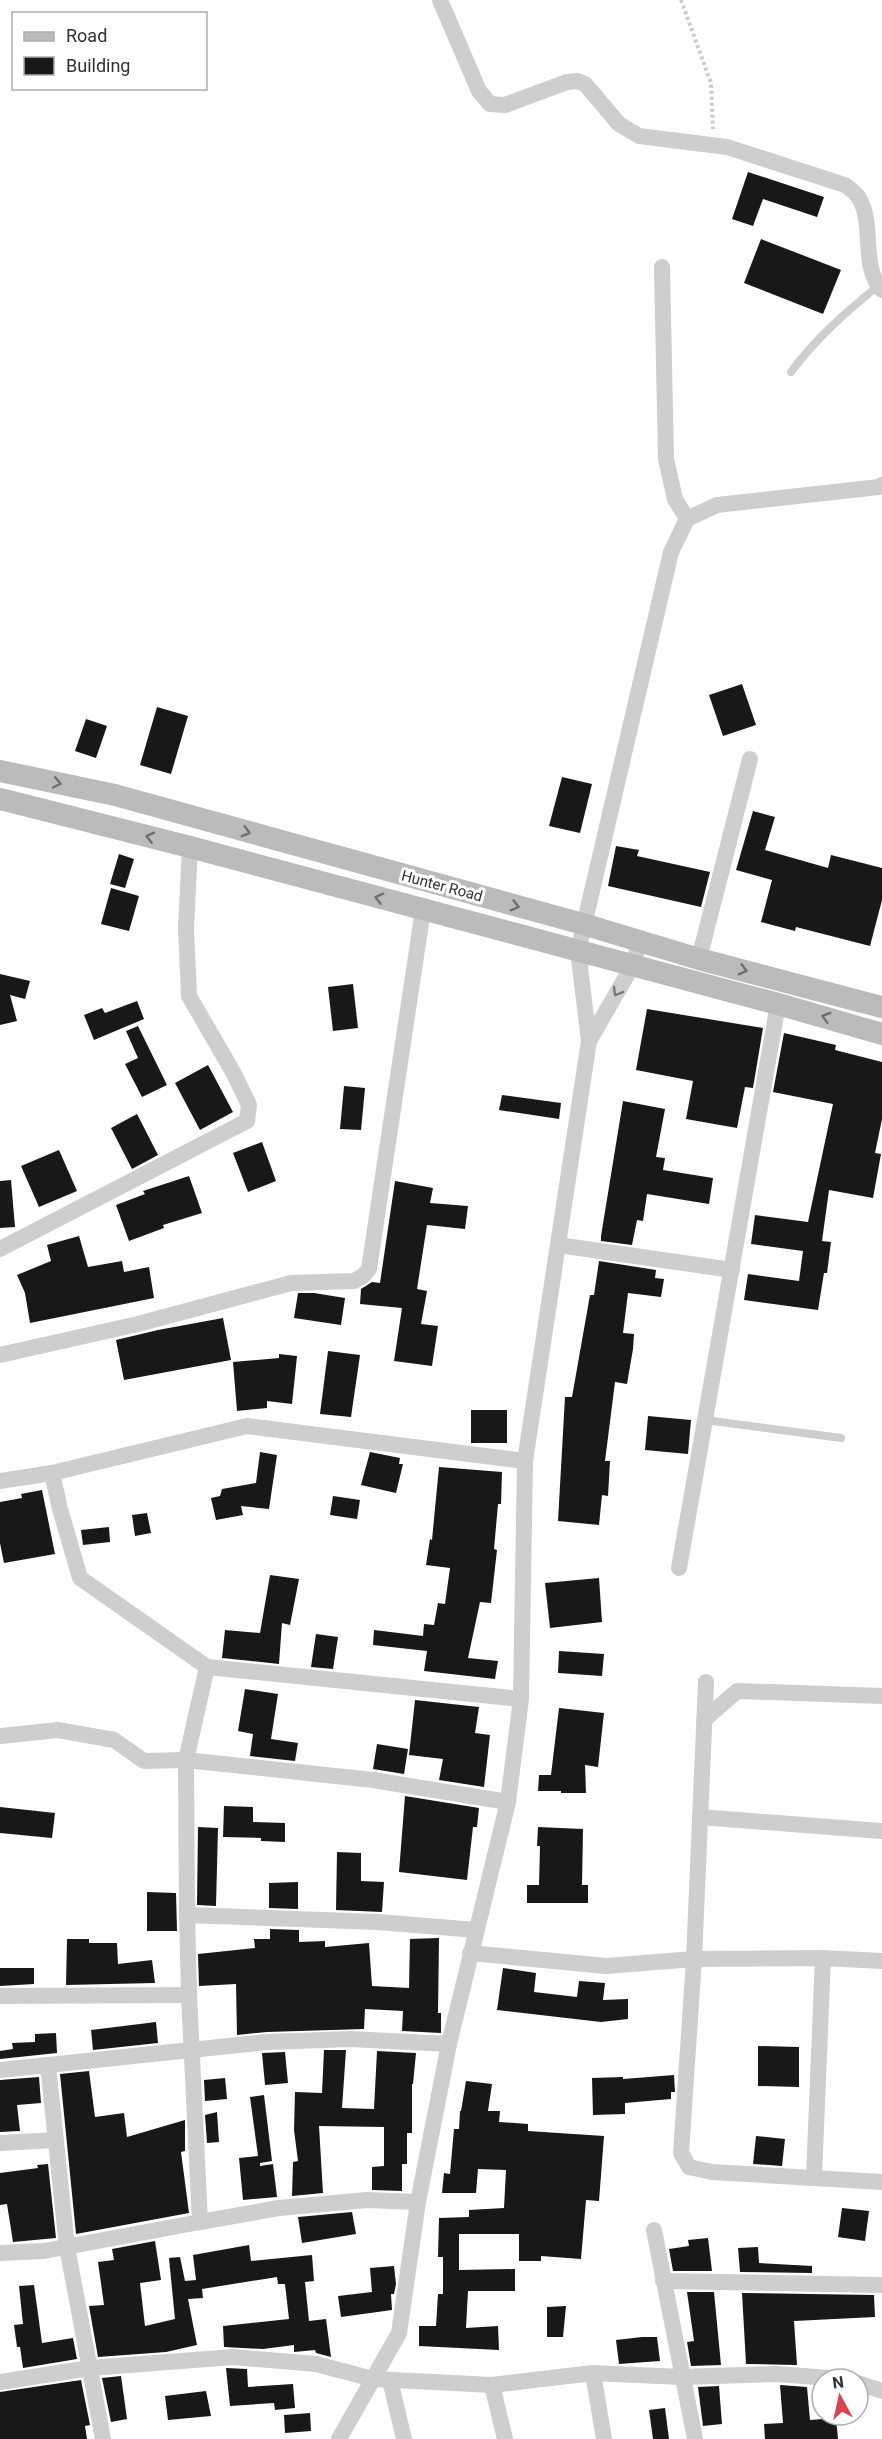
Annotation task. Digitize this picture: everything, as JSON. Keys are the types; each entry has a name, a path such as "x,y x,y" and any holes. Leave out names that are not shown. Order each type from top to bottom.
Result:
{"main road":[{"name":"Hunter Road","path":"0,771 115,795 882,1007"},
{"name":"Hunter Road","path":"0,799 633,965 882,1034"}],"street":[{"path":"440,0 479,91 490,104 505,105 567,82 577,81 585,84 619,124 639,136 739,150 844,185 858,195 865,210 872,270 880,288"},
{"path":"662,267 666,459 675,499 687,519"},
{"path":"339,2439 399,2332 418,2202 449,2044 507,1802 521,1699 525,1461 589,1041 578,951 671,552 687,519 717,505 879,488 882,485"},
{"path":"699,958 750,759"},
{"path":"0,1249 247,1121 249,1105 189,996 186,928 190,847"},
{"path":"0,1355 138,1324 291,1283 354,1281 363,1276 369,1269 423,910"},
{"path":"589,1041 633,965 640,941"},
{"path":"679,1568 778,1004"},
{"path":"558,1245 732,1270"},
{"path":"0,1481 52,1473 247,1426 525,1461"},
{"path":"52,1473 80,1578 207,1667 521,1699"},
{"path":"200,2222 189,1995 186,1760 207,1667"},
{"path":"706,1682 694,1959 681,2153 689,2167 712,2172 814,2176 882,2182"},
{"path":"704,1720 737,1691 882,1696"},
{"path":"0,1736 58,1730 114,1740 144,1761 186,1760 373,1780 507,1802"},
{"path":"700,1817 882,1831"},
{"path":"187,1915 378,1922 476,1930"},
{"path":"471,1953 606,1966 694,1959 823,1958 882,1961"},
{"path":"814,2176 823,1958"},
{"path":"0,1996 189,1995"},
{"path":"0,2070 267,2042 350,2039 449,2044"},
{"path":"48,2065 67,2247 103,2439"},
{"path":"0,2143 56,2140"},
{"path":"0,2253 67,2247 279,2208 367,2200 418,2202"},
{"path":"654,2230 694,2439"},
{"path":"663,2281 882,2285"},
{"path":"0,2382 90,2368 233,2357 316,2364 373,2379 492,2385 593,2373 681,2377 776,2374 810,2377"},
{"path":"593,2373 604,2439"},
{"path":"390,2380 404,2439"},
{"path":"492,2385 505,2439"}],"lane":[{"path":"791,372 835,322 880,288"},
{"path":"705,1420 841,1438"}],"path":[{"path":"681,0 711,83 714,145"}],"building":[{"path":"748,172 824,197 817,217 763,199 753,226 732,219"},
{"path":"761,239 841,270 823,314 744,283"},
{"path":"742,684 756,725 723,736 709,695"},
{"path":"157,707 188,716 171,774 140,765"},
{"path":"86,719 107,726 96,758 75,751"},
{"path":"562,777 592,784 580,833 549,826"},
{"path":"753,811 775,817 765,850 828,868 831,855 882,868 882,900 870,946 796,927 795,931 761,922 772,880 736,870"},
{"path":"616,846 639,850 637,856 710,872 701,907 608,886"},
{"path":"119,854 134,859 125,888 110,884"},
{"path":"111,888 139,896 129,931 101,924"},
{"path":"0,974 30,981 25,999 10,995 17,1021 0,1025"},
{"path":"353,984 358,1028 333,1031 328,987"},
{"path":"137,1001 144,1019 94,1040 84,1015 102,1008 105,1013"},
{"path":"647,1009 763,1028 753,1088 745,1087 737,1128 686,1119 693,1081 636,1070"},
{"path":"138,1026 167,1085 142,1097 125,1064 138,1058 126,1031"},
{"path":"784,1033 836,1045 835,1050 882,1062 882,1119 875,1153 881,1154 873,1198 829,1190 822,1241 831,1242 827,1273 824,1273 818,1310 744,1300 748,1274 799,1281 803,1251 751,1244 755,1215 808,1222 833,1104 773,1092"},
{"path":"208,1065 233,1112 200,1130 175,1083"},
{"path":"344,1086 365,1088 361,1130 340,1129"},
{"path":"502,1095 561,1103 559,1119 499,1110"},
{"path":"623,1101 665,1109 656,1157 665,1158 663,1170 713,1178 709,1204 647,1194 643,1221 637,1220 632,1245 601,1241"},
{"path":"137,1114 158,1155 132,1169 111,1128"},
{"path":"262,1142 276,1181 248,1192 233,1153"},
{"path":"59,1150 77,1191 39,1207 21,1166"},
{"path":"189,1176 202,1213 163,1225 164,1228 129,1241 116,1205 145,1194 143,1191"},
{"path":"11,1180 15,1227 0,1228 0,1181"},
{"path":"395,1181 433,1188 430,1203 468,1206 465,1229 427,1225 417,1289 427,1291 421,1324 438,1326 432,1366 394,1361 402,1308 360,1304 361,1289 372,1282 380,1283"},
{"path":"79,1236 88,1267 122,1261 124,1272 149,1267 154,1298 30,1323 25,1293 17,1275 51,1261 47,1245"},
{"path":"599,1261 656,1270 655,1278 664,1279 661,1297 628,1293 623,1333 634,1334 633,1349 627,1384 615,1382 605,1461 610,1461 608,1496 602,1495 599,1525 558,1521 565,1397 572,1397 590,1295 594,1295"},
{"path":"298,1293 345,1298 341,1325 294,1318"},
{"path":"223,1318 231,1360 124,1380 116,1340"},
{"path":"328,1351 360,1355 351,1417 320,1414"},
{"path":"279,1354 297,1356 292,1404 267,1401 267,1408 237,1411 233,1362 279,1358"},
{"path":"471,1410 507,1410 507,1443 471,1443"},
{"path":"648,1416 691,1420 688,1454 645,1450"},
{"path":"260,1452 277,1455 269,1509 241,1506 243,1515 216,1520 211,1498 220,1496 222,1489 256,1483"},
{"path":"370,1452 400,1458 399,1464 403,1464 396,1493 361,1485"},
{"path":"439,1467 502,1472 491,1603 480,1602 468,1658 498,1661 495,1679 424,1671 427,1651 373,1645 374,1630 423,1636 424,1624 434,1625 438,1603 445,1604 450,1568 426,1565 430,1539 432,1540"},
{"path":"42,1490 55,1554 4,1563 0,1543 0,1502 22,1498 21,1494"},
{"path":"333,1496 360,1500 357,1519 330,1515"},
{"path":"147,1513 151,1533 135,1536 132,1515"},
{"path":"109,1527 110,1542 83,1545 81,1530"},
{"path":"270,1575 299,1579 290,1625 282,1623 279,1664 222,1658 225,1630 260,1633"},
{"path":"599,1578 602,1622 550,1628 545,1583"},
{"path":"316,1634 338,1637 333,1669 311,1667"},
{"path":"559,1651 604,1654 602,1676 558,1673"},
{"path":"245,1689 278,1694 271,1739 298,1743 295,1761 250,1756 253,1734 238,1731"},
{"path":"415,1700 479,1707 475,1733 490,1735 484,1787 439,1780 443,1759 409,1755"},
{"path":"559,1708 604,1713 598,1767 585,1765 586,1793 538,1791 539,1775 551,1775"},
{"path":"377,1744 408,1749 404,1774 373,1769"},
{"path":"405,1796 479,1808 477,1827 473,1827 467,1880 399,1872"},
{"path":"224,1806 253,1807 253,1822 285,1823 285,1842 261,1841 261,1838 223,1837"},
{"path":"0,1807 55,1813 52,1838 0,1833"},
{"path":"198,1827 218,1828 216,1906 197,1905"},
{"path":"538,1827 583,1829 582,1885 588,1885 588,1903 527,1903 527,1885 539,1885"},
{"path":"337,1852 361,1853 361,1881 384,1882 382,1912 336,1910"},
{"path":"298,1882 298,1909 269,1908 269,1883"},
{"path":"147,1892 176,1893 177,1931 147,1931"},
{"path":"270,1929 299,1930 299,1942 325,1941 325,1947 369,1943 372,1986 409,1988 410,1939 439,1938 438,2013 441,2013 441,2033 402,2031 403,2011 365,2009 364,2029 237,2035 236,1984 199,1986 198,1954 255,1948 254,1939 270,1939"},
{"path":"67,1939 89,1939 89,1943 117,1943 118,1964 152,1960 155,1983 66,1985"},
{"path":"0,1968 34,1968 34,1984 0,1986"},
{"path":"503,1968 536,1973 534,1992 577,1997 579,1981 605,1983 603,2000 628,1999 628,2019 601,2022 497,2010"},
{"path":"156,2022 158,2043 93,2050 91,2030"},
{"path":"56,2033 57,2053 0,2059 0,2051 13,2049 12,2043 35,2042 35,2034"},
{"path":"758,2046 799,2047 799,2087 758,2086"},
{"path":"324,2050 346,2050 342,2108 374,2109 377,2051 416,2053 412,2084 412,2133 407,2133 407,2164 402,2164 402,2191 372,2190 372,2167 384,2166 384,2127 319,2126 323,2193 292,2196 293,2162 298,2161 294,2130 295,2092 322,2093"},
{"path":"285,2052 288,2083 265,2085 262,2053"},
{"path":"89,2071 95,2117 124,2113 127,2137 185,2120 185,2151 181,2152 189,2213 76,2234 60,2074"},
{"path":"674,2075 675,2092 671,2092 671,2099 625,2103 625,2114 593,2115 592,2078 623,2077 623,2079"},
{"path":"39,2077 41,2103 17,2105 20,2131 0,2132 0,2080"},
{"path":"225,2078 227,2099 205,2101 204,2080"},
{"path":"466,2081 492,2084 488,2111 500,2111 499,2122 528,2124 528,2131 604,2136 599,2201 586,2200 581,2259 541,2256 541,2261 519,2261 519,2234 459,2234 459,2270 515,2269 515,2291 468,2291 466,2328 498,2326 499,2350 419,2346 419,2326 436,2326 438,2294 443,2294 443,2257 438,2257 439,2218 469,2217 469,2210 504,2208 506,2170 478,2169 476,2193 442,2193 444,2173 450,2174 454,2129 459,2129"},
{"path":"264,2095 272,2161 260,2163 260,2166 273,2164 277,2197 243,2200 239,2158 258,2156 250,2097"},
{"path":"217,2112 219,2142 207,2143 205,2115"},
{"path":"756,2136 785,2139 782,2166 753,2164"},
{"path":"48,2164 56,2238 13,2242 7,2204 0,2205 0,2173 38,2168 37,2165"},
{"path":"842,2208 869,2211 865,2241 838,2237"},
{"path":"352,2212 356,2234 302,2243 298,2217"},
{"path":"708,2238 712,2271 673,2271 669,2249 689,2246 688,2240"},
{"path":"155,2241 161,2280 140,2283 145,2326 175,2319 169,2258 180,2257 185,2281 196,2280 193,2255 249,2245 251,2261 312,2255 314,2281 305,2282 309,2321 326,2319 331,2357 316,2353 315,2350 294,2352 294,2345 263,2349 224,2347 223,2326 289,2319 285,2284 278,2284 277,2277 202,2289 203,2298 188,2299 197,2345 166,2352 98,2357 89,2306 104,2305 98,2262 114,2260 112,2249"},
{"path":"758,2247 759,2263 812,2266 812,2273 740,2272 738,2248"},
{"path":"394,2266 396,2284 394,2294 391,2294 392,2310 341,2317 338,2296 372,2292 370,2268"},
{"path":"34,2285 42,2343 73,2338 77,2359 23,2368 14,2325 23,2324 19,2286"},
{"path":"687,2292 714,2292 721,2365 691,2366 687,2342 694,2341"},
{"path":"742,2293 874,2295 875,2317 794,2321 797,2365 746,2364"},
{"path":"566,2306 563,2337 547,2337 547,2307"},
{"path":"657,2337 660,2361 619,2364 616,2340"},
{"path":"226,2368 247,2369 248,2387 293,2384 295,2408 275,2410 274,2403 230,2406"},
{"path":"121,2376 127,2419 111,2422 102,2378"},
{"path":"81,2380 90,2425 85,2426 87,2439 0,2439 0,2392"},
{"path":"780,2385 807,2387 810,2427 837,2427 838,2439 765,2439 764,2424 783,2423"},
{"path":"719,2386 722,2424 703,2426 698,2387"},
{"path":"206,2391 211,2416 168,2420 165,2396"},
{"path":"665,2408 669,2439 653,2439 649,2410"},
{"path":"310,2413 311,2431 285,2433 284,2415"}]}
